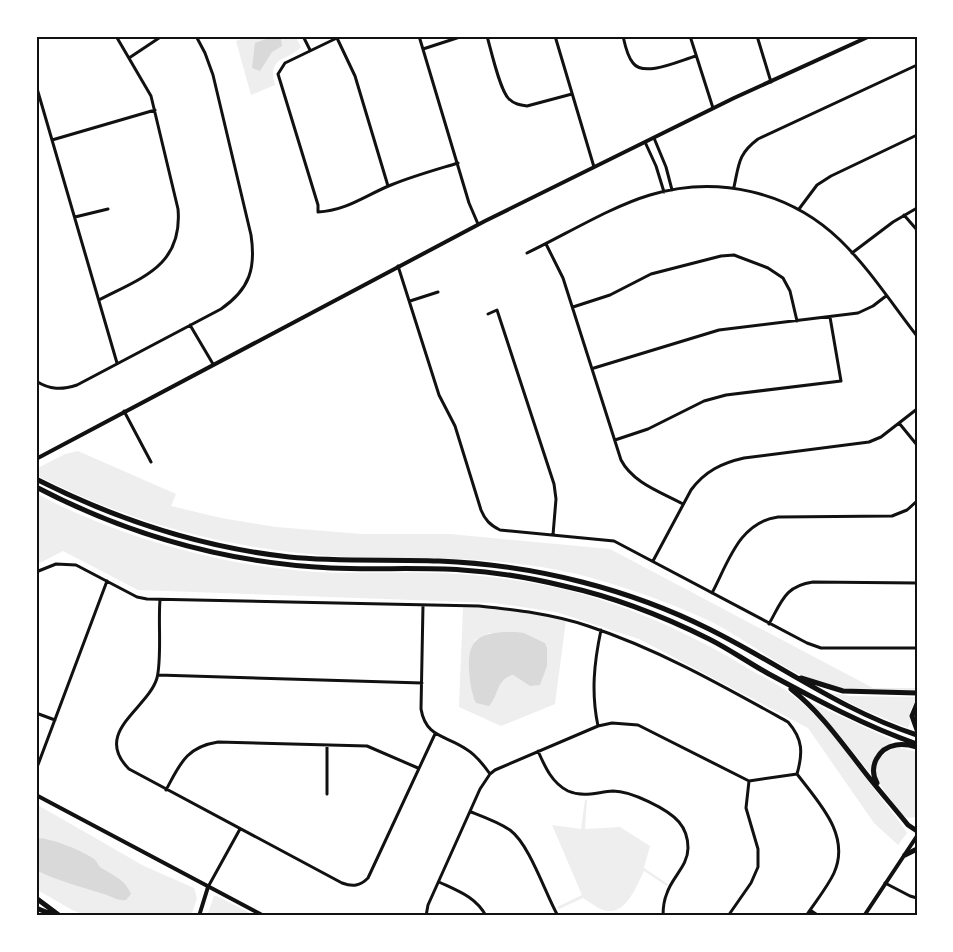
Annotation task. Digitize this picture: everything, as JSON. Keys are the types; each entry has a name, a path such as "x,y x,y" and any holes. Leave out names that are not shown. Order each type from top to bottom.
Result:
{"highway":[{"path":"36,479 123,518 226,547 322,559 474,563 582,582 646,602 708,628 832,699 917,735"},
{"path":"36,487 77,508 122,526 197,549 248,559 330,568 487,572 543,581 586,592 661,616 710,639 854,719 917,746"},
{"path":"784,671 814,684 843,691 917,693"},
{"path":"777,678 816,712 908,825 917,831"},
{"path":"917,704 912,716 917,729"},
{"path":"881,790 874,773 874,765 880,752 899,744 917,746"},
{"path":"904,855 917,849"},
{"path":"36,898 58,916"},
{"path":"36,908 58,916"}],"main road":[{"path":"36,459 478,224 713,108 870,36"},
{"path":"36,795 264,916"},
{"path":"864,916 917,836"},
{"path":"199,916 208,887"}],"street":[{"path":"99,300 155,270 168,257 177,238 179,224 178,209 155,110 148,90 116,36"},
{"path":"128,58 162,36"},
{"path":"36,381 49,388 67,389 221,309 239,294 249,278 254,253 213,75 205,52 196,36"},
{"path":"303,36 310,50"},
{"path":"419,36 469,203 478,224"},
{"path":"423,49 463,36"},
{"path":"487,36 504,91 511,101 527,106 572,94"},
{"path":"555,36 594,168"},
{"path":"622,36 631,61 640,69 655,68 696,56"},
{"path":"690,36 713,108"},
{"path":"758,36 771,82"},
{"path":"388,186 355,76 339,37 285,63 279,70 281,83 318,212 328,212 354,204 388,186 458,163"},
{"path":"734,187 740,158 748,146 758,138 917,65"},
{"path":"36,86 117,363"},
{"path":"52,140 155,110"},
{"path":"799,209 817,185 831,176 917,135"},
{"path":"654,138 666,167 672,190"},
{"path":"645,142 656,166 663,192"},
{"path":"527,254 632,201 663,192 699,186 734,187 761,194 799,209 828,230 852,253 917,336"},
{"path":"852,253 904,214 917,208"},
{"path":"75,218 108,209"},
{"path":"904,214 917,231"},
{"path":"546,244 563,278 621,460 632,475 683,504"},
{"path":"573,307 610,295 651,274 721,256 734,255 768,268 783,278 790,291 797,321"},
{"path":"398,266 439,395 455,426 481,510 485,519 492,526 500,530 614,541 770,624 821,648 917,648"},
{"path":"410,301 438,292"},
{"path":"593,369 719,330 858,313 873,306 886,296"},
{"path":"488,314 497,310 554,484 556,500 553,535"},
{"path":"615,440 648,429 704,401 726,395 841,381 830,317"},
{"path":"190,325 213,364"},
{"path":"653,561 697,482 724,463 744,458 869,442 881,437 917,409"},
{"path":"124,411 151,462"},
{"path":"899,423 917,445"},
{"path":"712,593 742,536 760,521 778,517 892,516 907,510 917,501"},
{"path":"36,572 56,564 68,563 139,598 160,600 479,606 559,618 601,630 654,651 788,722 801,743 801,760 797,774"},
{"path":"36,770 107,581"},
{"path":"770,624 785,594 801,584 813,582 917,583"},
{"path":"160,600 158,675 151,692 125,720 118,735 118,750 121,758 129,769 166,790 342,883 350,886 358,885 365,881 374,867 435,734"},
{"path":"423,604 422,715 426,725 435,734 468,749 490,774"},
{"path":"598,726 593,685 595,656 601,630"},
{"path":"158,675 422,683"},
{"path":"36,713 55,720"},
{"path":"426,916 428,905 490,774 598,726 612,723 638,725 749,781 797,774"},
{"path":"166,790 184,757 206,744 218,742 367,746 418,768"},
{"path":"327,745 327,794"},
{"path":"538,751 551,777 570,792 586,795 614,791 626,793 671,815 679,822 687,837 687,856 683,867 667,892 663,916"},
{"path":"797,774 831,820 839,845 834,873 806,916"},
{"path":"728,916 751,883 758,867 758,849 746,808 749,781"},
{"path":"471,812 500,824 517,837 558,916"},
{"path":"208,887 240,829"},
{"path":"439,882 471,897 486,916"},
{"path":"885,883 910,897 917,898"},
{"path":"810,910 819,916"}],"shaded area":[{"path":"250,36 295,36 301,47 276,64 273,76 275,85 251,95 236,41"},
{"path":"271,37 281,39 282,46 272,52 260,71 252,68 255,43"},
{"path":"78,451 176,494 171,506 221,518 276,527 362,534 450,534 610,549 873,688 917,688 917,691 857,690 821,683 789,669 727,630 696,615 629,589 563,571 487,560 360,558 304,554 225,541 149,522 74,493 36,475 36,469 65,454"},
{"path":"36,493 98,522 131,534 235,562 302,571 439,573 498,578 561,589 617,605 672,628 724,654 791,694 815,715 836,739 907,833 898,845 874,823 808,728 639,639 556,612 495,603 138,590 63,551 36,565"},
{"path":"463,605 523,611 566,620 555,704 501,726 459,707","holes":["489,633 524,633 545,643 530,686 513,675 473,697 469,667 475,640"]},
{"path":"524,633 545,643 547,666 540,685 530,686 513,675 503,680 489,706 476,703 469,670 471,649 475,642 487,635"},
{"path":"830,693 850,696 917,697 910,712 908,728"},
{"path":"811,704 892,740 891,744 879,752 870,773 836,731"},
{"path":"896,747 917,752 917,817 907,818 903,815 878,779 877,762 884,754"},
{"path":"585,800 587,800 585,829 620,827 650,846 644,868 668,884 667,886 644,871 635,890 621,908 602,910 583,898 559,909 557,907 582,895 552,825 581,829"},
{"path":"36,804 144,866 194,888 197,898 191,916 88,916 72,910 36,889"},
{"path":"36,838 57,842 89,856 101,868 123,882 131,894 126,900 117,899 61,881 36,870"},
{"path":"214,896 217,896 255,916 207,916"}]}
